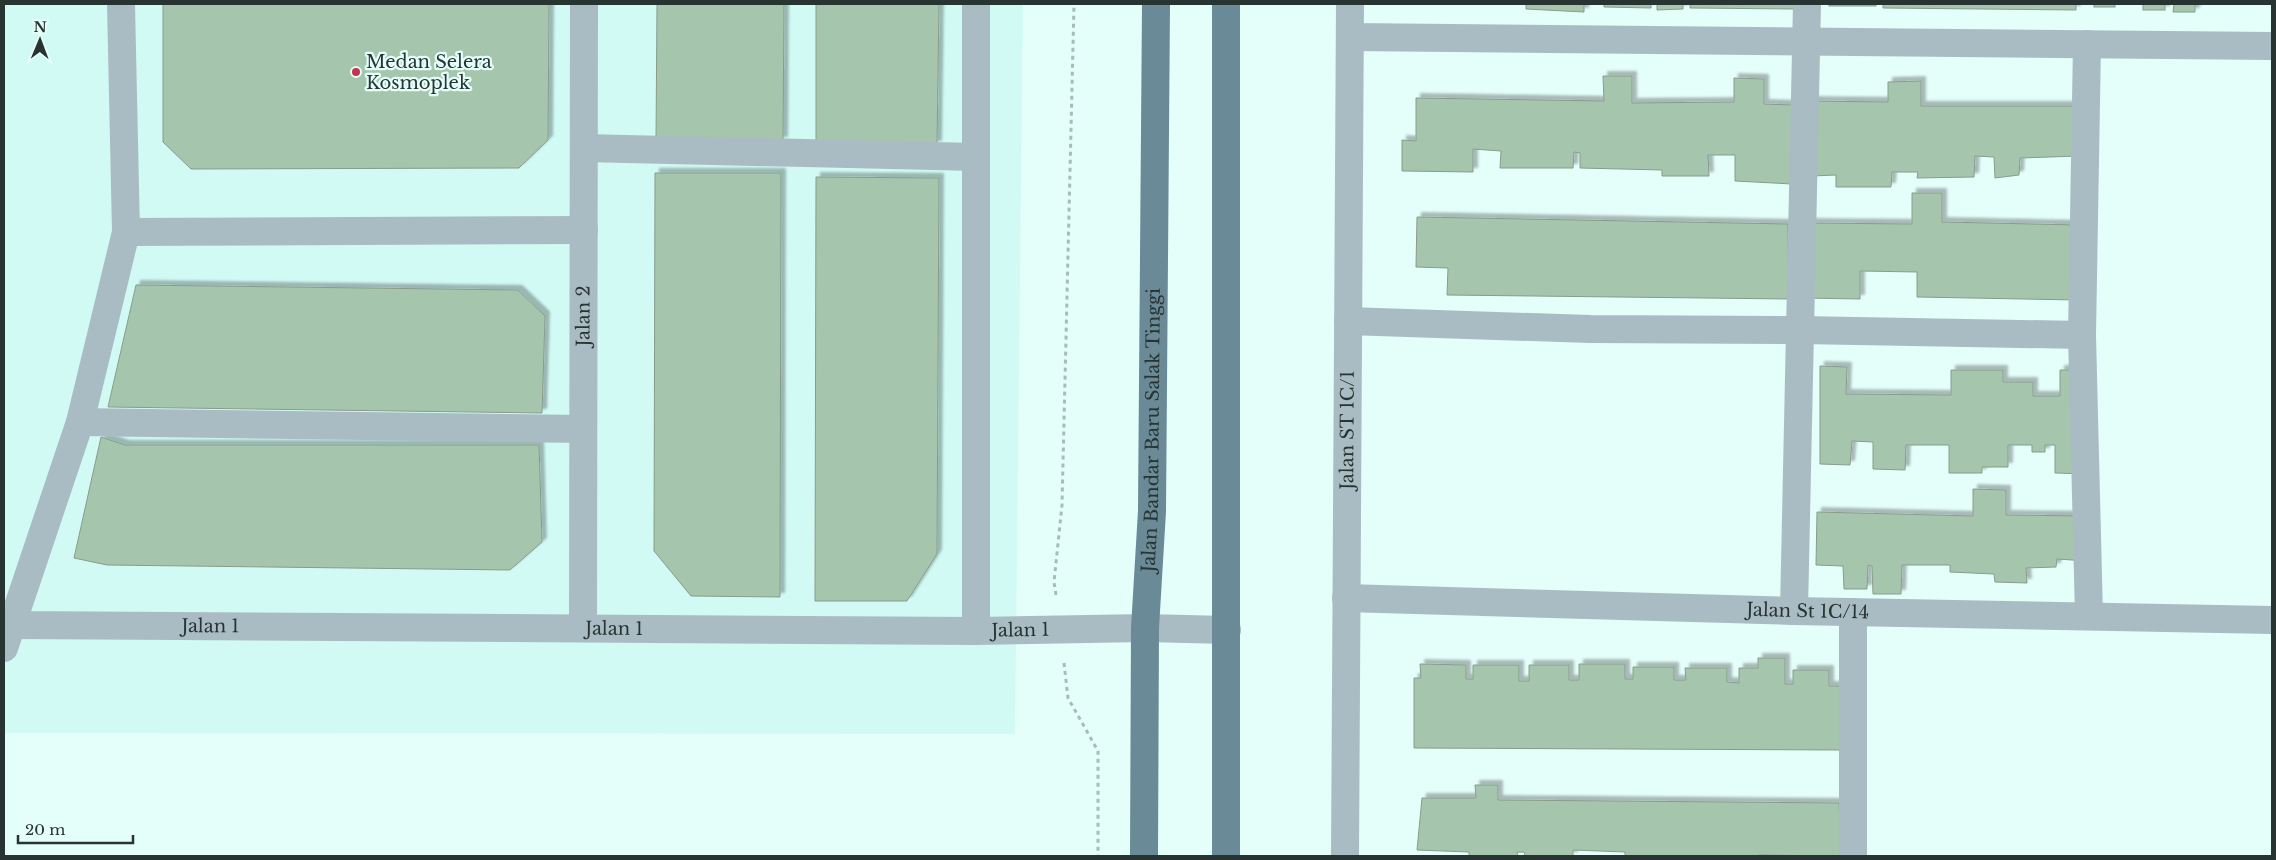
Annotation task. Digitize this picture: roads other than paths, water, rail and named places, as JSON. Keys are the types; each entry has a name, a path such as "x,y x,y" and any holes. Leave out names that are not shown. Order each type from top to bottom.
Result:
{"main road":[{"name":"Jalan Bandar Baru Salak Tinggi","path":"1144,856 1145,628 1152,511 1156,4"},
{"path":"1226,4 1226,856"}],"street":[{"path":"6,631 80,422 126,232 121,4"},
{"name":"Jalan 2","path":"583,628 584,4"},
{"path":"976,4 976,630"},
{"name":"Jalan ST 1C/1","path":"1345,856 1350,4"},
{"path":"1794,611 1807,4"},
{"path":"1350,37 2272,46"},
{"path":"2087,44 2082,335 2089,616"},
{"path":"584,148 976,157"},
{"path":"126,232 584,230"},
{"path":"1348,321 1590,329 1801,330 2082,335"},
{"path":"80,422 583,429"},
{"name":"Jalan St 1C/14","path":"1346,598 1794,611 2272,620"},
{"path":"1853,612 1853,856"},
{"name":"Jalan 1","path":"6,631 583,628 976,630 1145,628 1227,630"}],"place":[{"name":"Medan Selera Kosmoplek","path":"356,72"}]}
